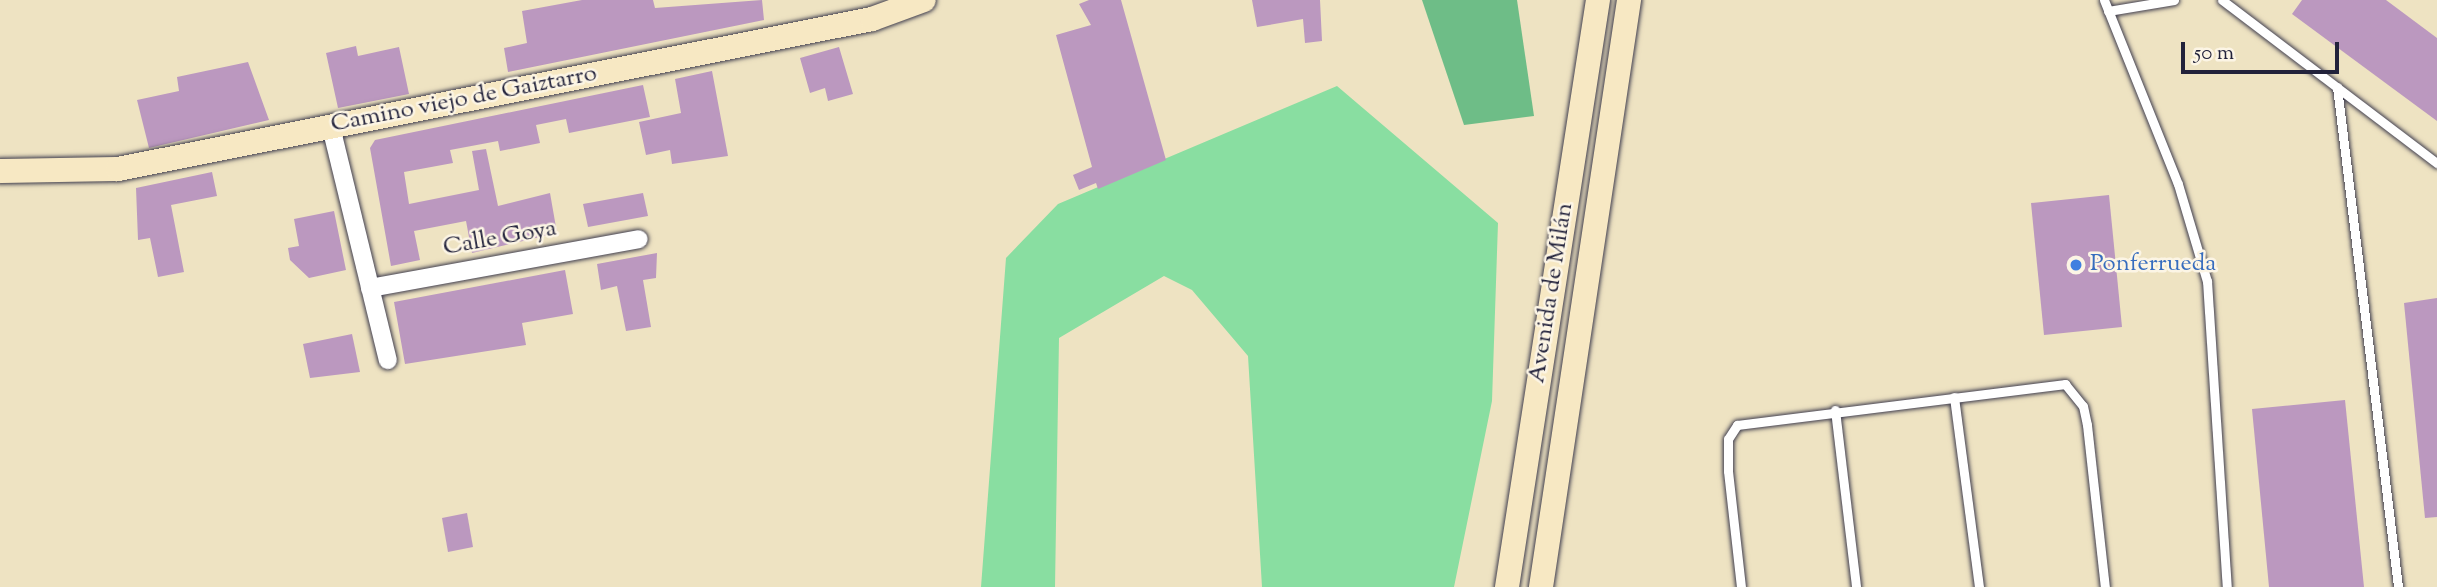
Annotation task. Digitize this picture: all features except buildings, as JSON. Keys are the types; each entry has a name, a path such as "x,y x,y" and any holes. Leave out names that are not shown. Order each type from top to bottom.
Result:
{"street":[{"name":"Camino viejo de Gaiztarro","path":"0,171 118,169 872,19 924,0"},
{"name":"Avenida de Milán","path":"1507,587 1598,0"},
{"name":"Avenida de Milán","path":"1541,587 1629,0"},
{"path":"331,127 388,360"},
{"name":"Calle Goya","path":"370,288 639,239"}],"lane":[{"path":"2104,0 2178,184 2207,281 2228,587"},
{"path":"2108,11 2174,0"},
{"path":"2222,0 2437,163"},
{"path":"2337,87 2398,587"},
{"path":"1741,587 1728,439 1751,419 2065,384 2083,406 2105,587"},
{"path":"1954,397 1979,587"},
{"path":"1835,410 1856,587"}],"green space":[{"path":"1422,0 1517,0 1534,116 1464,125"},
{"path":"1337,86 1498,223 1492,401 1454,587 1262,587 1248,356 1192,290 1164,276 1059,338 1055,587 981,587 1006,258 1058,204"}],"place":[{"name":"Ponferrueda","path":"2076,265"}]}
